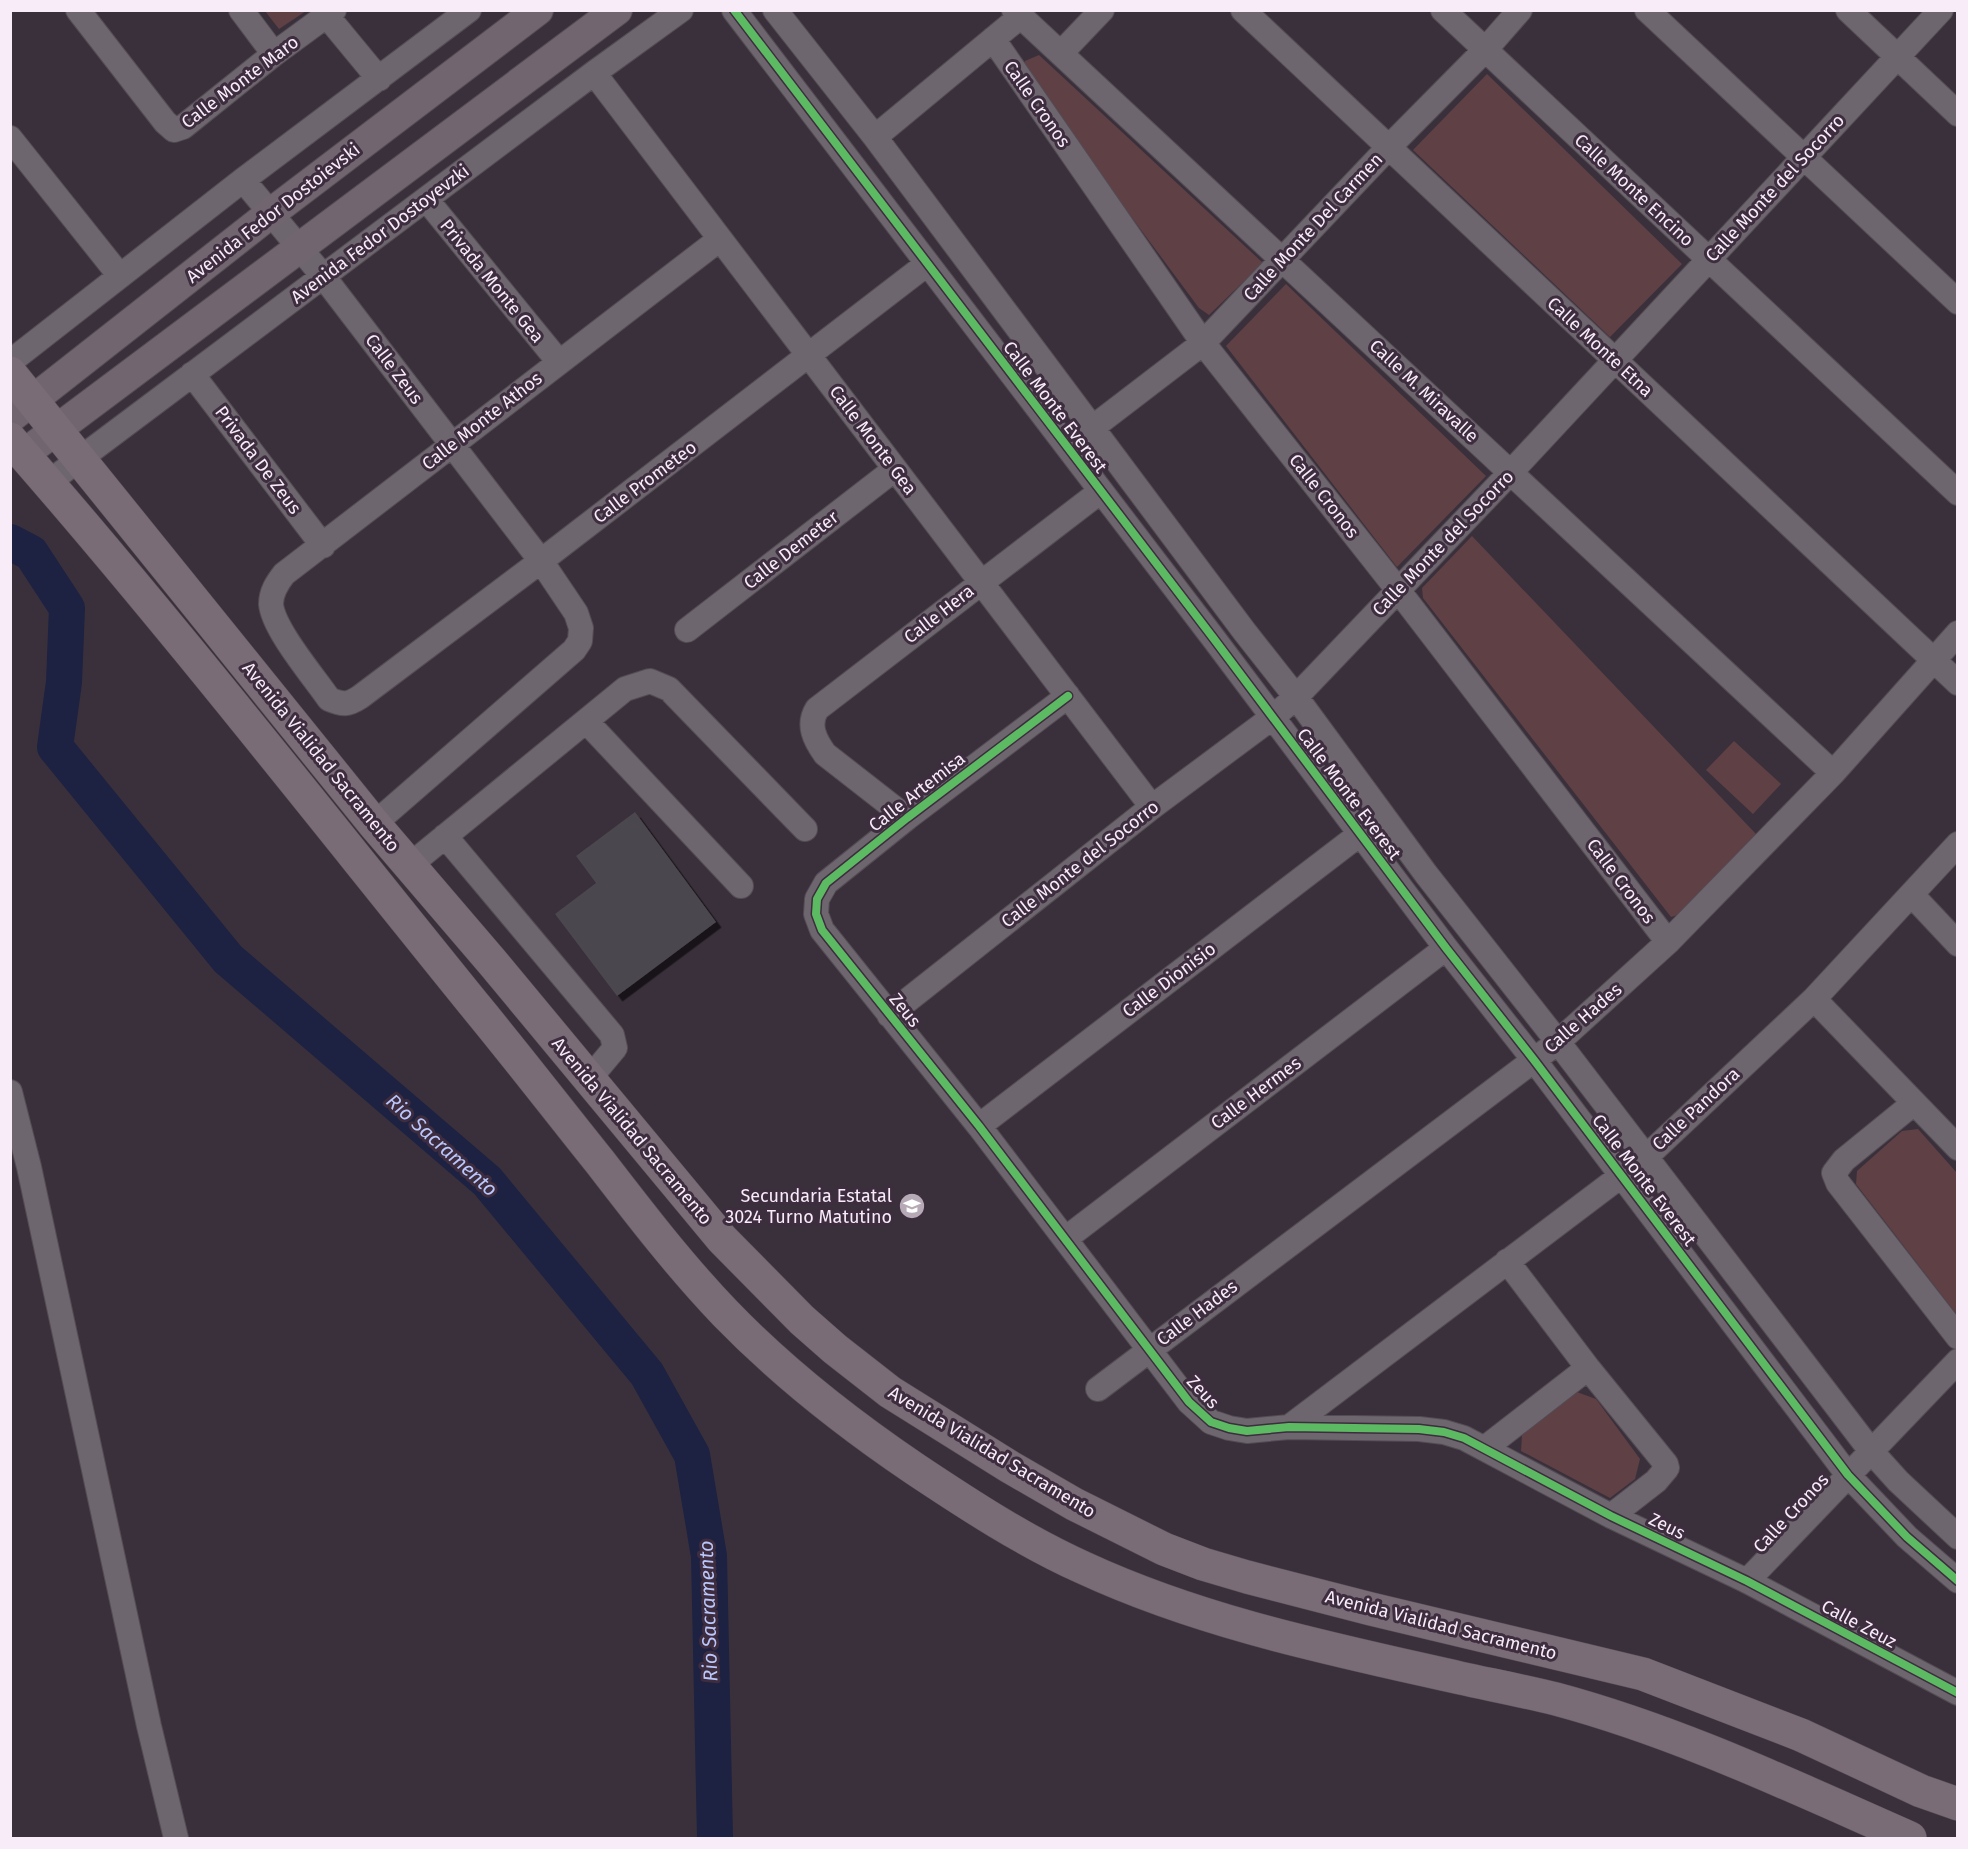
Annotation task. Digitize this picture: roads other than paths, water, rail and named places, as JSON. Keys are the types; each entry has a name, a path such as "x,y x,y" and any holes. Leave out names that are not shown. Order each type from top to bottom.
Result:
{"highway":[{"name":"Avenida Vialidad Sacramento","path":"10,373 22,409 57,429 374,824 722,1239 802,1320 890,1392 927,1417 1074,1504 1164,1549 1247,1577 1663,1680 1801,1735 1921,1791 1958,1804"},
{"name":"Avenida Vialidad Sacramento","path":"17,447 49,482 536,1081 644,1219 722,1310 755,1343 862,1433 954,1496 1024,1538 1084,1568 1141,1592 1232,1623 1304,1642 1555,1699 1659,1732 1774,1778 1910,1839"}],"main road":[{"name":"Avenida Fedor Dostoievski","path":"22,409 271,213 538,10"},
{"name":"Avenida Fedor Dostoyevzki","path":"57,429 617,10"},
{"path":"17,447 57,429"}],"street":[{"name":"Calle Monte Maro","path":"78,10 165,122 174,130 183,127 274,54 331,13"},
{"path":"241,10 274,54"},
{"path":"10,362 243,180 469,10"},
{"name":"Avenida Fedor Dostoyevzki","path":"81,458 681,10"},
{"name":"Calle Monte Everest","path":"734,10 1848,1475 1907,1537 1955,1573"},
{"path":"1061,54 1102,10"},
{"name":"Calle Monte Etna","path":"1243,10 1958,683"},
{"name":"Calle Monte Encino","path":"1443,10 1958,493"},
{"name":"Calle Monte Del Carmen","path":"1092,428 1203,344 1389,147 1485,50 1520,10"},
{"path":"1647,10 1958,302"},
{"path":"1848,10 1958,114"},
{"name":"Calle Monte del Socorro","path":"889,1015 1152,807 1273,717 1296,697 1510,472 1941,10"},
{"name":"Calle Monte Everest","path":"780,12 1244,631 1296,697 1426,874 1558,1042 1871,1451 1898,1481 1958,1537"},
{"path":"331,13 379,79"},
{"name":"Calle M. Miravalle","path":"1018,13 1833,773"},
{"name":"Calle Cronos","path":"875,137 993,39 1018,13"},
{"name":"Calle Cronos","path":"993,39 1203,344 1398,590 1668,942"},
{"name":"Calle Monte Gea","path":"594,74 1152,807"},
{"path":"10,138 120,276"},
{"name":"Calle Zeus","path":"243,180 323,276 542,561 576,613 581,627 580,641 574,650 374,824"},
{"name":"Privada Monte Gea","path":"426,199 559,362"},
{"name":"Calle Monte Athos","path":"360,697 343,705 329,699 274,619 271,602 274,588 284,574 720,239"},
{"name":"Calle Prometeo","path":"360,697 542,561 927,264"},
{"name":"Privada De Zeus","path":"192,374 323,546"},
{"path":"49,482 81,458"},
{"name":"Calle Demeter","path":"687,630 895,469"},
{"name":"Calle Hera","path":"907,818 825,754 813,733 813,715 817,709 1101,491"},
{"name":"Calle Hades","path":"1098,1389 1558,1042 1668,942 1833,773 1958,633"},
{"path":"410,865 625,689 650,681 669,689 806,829"},
{"name":"Calle Artemisa","path":"822,930 816,914 817,899 826,883 907,818 1068,696"},
{"path":"586,721 741,886"},
{"name":"Calle Dionisio","path":"979,1126 1360,834"},
{"path":"445,836 612,1035 615,1048 590,1079"},
{"name":"Calle Pandora","path":"1289,1427 1646,1157 1814,999 1958,844"},
{"path":"1912,895 1958,944"},
{"name":"Zeus","path":"822,930 979,1126 1189,1402 1211,1422 1247,1431 1289,1427 1419,1429 1444,1432 1485,1448 1611,1516 1747,1581"},
{"name":"Calle Hermes","path":"1065,1239 1446,948"},
{"path":"1814,999 1958,1148"},
{"path":"10,1092 29,1167 149,1726 176,1839"},
{"path":"1914,1103 1844,1160 1834,1173 1838,1183 1958,1337"},
{"path":"1507,1261 1588,1368 1662,1456 1667,1466 1656,1481 1611,1516"},
{"name":"Calle Cronos","path":"1747,1581 1958,1361"},
{"path":"1485,1448 1588,1368"},
{"name":"Calle Zeuz","path":"1747,1581 1958,1693"}],"waterway":[{"name":"Rio Sacramento","path":"10,542 31,553 67,608 64,682 55,747 228,959 487,1181 647,1374 692,1455 709,1556 715,1838"}],"place":[{"name":"Secundaria Estatal 3024 Turno Matutino","path":"912,1206"}]}
